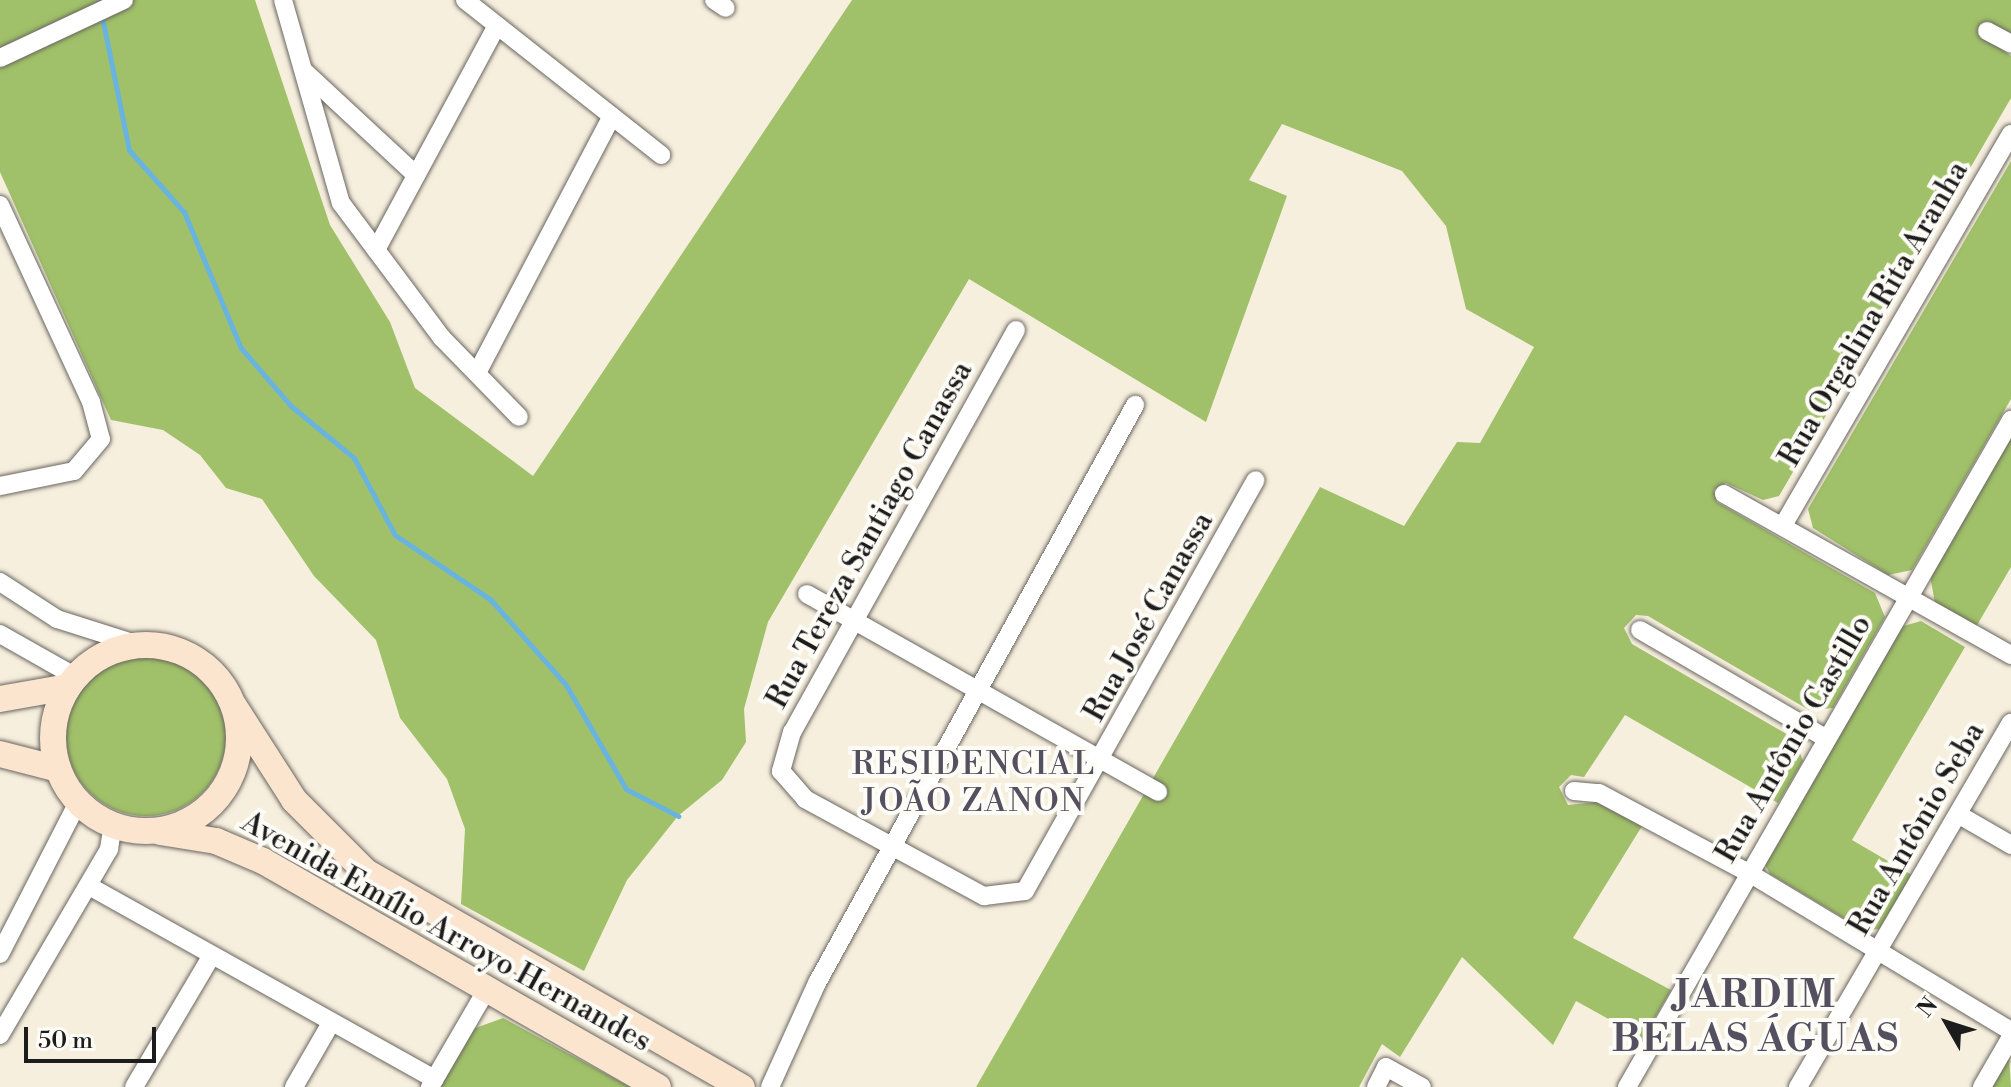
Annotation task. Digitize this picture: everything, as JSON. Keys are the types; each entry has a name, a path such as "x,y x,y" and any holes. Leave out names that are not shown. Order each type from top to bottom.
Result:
{"main road":[{"path":"0,699 72,682 115,650 139,645 196,660 234,706 238,755 217,798 188,820 153,831 113,825 78,802 58,769 53,727 72,682"},
{"name":"Avenida Emílio Arroyo Hernandes","path":"234,706 327,838 398,893 742,1087"},
{"path":"0,754 58,769"},
{"name":"Avenida Emílio Arroyo Hernandes","path":"153,831 240,849 658,1087"},
{"path":"487,989 507,955"}],"street":[{"path":"0,58 124,0"},
{"path":"283,0 341,203 477,373 519,417"},
{"path":"465,0 661,155"},
{"path":"376,250 497,25"},
{"path":"1987,31 2011,44"},
{"path":"302,69 416,175"},
{"path":"477,373 612,116"},
{"name":"Rua Orgalina Rita Aranha","path":"1785,522 2011,134"},
{"path":"0,205 91,402 101,439 74,471 0,486"},
{"name":"Rua Tereza Santiago Canassa","path":"892,846 805,799 781,771 792,732 1016,330"},
{"path":"770,1087 892,846 1135,405"},
{"name":"Rua Antônio Castillo","path":"1627,1087 2011,420"},
{"name":"Rua José Canassa","path":"892,846 984,896 1011,898 1038,873 1256,480"},
{"path":"1724,494 1785,522 2011,655"},
{"path":"0,582 57,619 139,645"},
{"path":"807,594 1158,792"},
{"path":"1640,630 1827,739"},
{"path":"0,634 72,682"},
{"name":"Rua Antônio Seba","path":"1798,1087 1961,816 2011,723"},
{"path":"1574,791 1599,793 1749,873 2011,1031"},
{"path":"0,954 78,802"},
{"path":"1961,816 2011,845"},
{"path":"2,1026 89,886 113,825"},
{"path":"89,886 432,1083 487,989"},
{"path":"134,1087 211,957"},
{"path":"294,1087 331,1023"},
{"path":"1982,1087 2011,1037"},
{"path":"1376,1087 1386,1067 1422,1087"}],"green space":[{"path":"0,0 255,0 330,225 390,322 415,388 533,476 852,0 2011,0 2011,34 1987,22 1978,31 2011,56 2011,98 1779,496 1763,500 1726,483 1714,490 1717,502 1875,593 1885,617 1833,708 1809,710 1648,616 1636,615 1624,628 1632,644 1795,739 1803,761 1778,803 1625,715 1584,777 1571,775 1559,787 1568,805 1598,802 1642,826 1573,938 1671,990 1643,1038 1576,1001 1553,1045 1462,957 1400,1057 1382,1044 1359,1087 976,1087 1320,487 1404,526 1457,442 1480,443 1534,347 1466,309 1446,226 1402,171 1282,124 1249,180 1287,196 1206,422 969,279 768,622 744,709 746,742 722,780 678,816 627,880 584,971 461,904 465,829 447,779 400,718 376,640 314,576 262,499 226,488 200,455 163,430 111,420 0,172"},
{"path":"2011,161 2011,399 1912,570 1888,575 1813,528 1808,509"},
{"path":"2011,436 2011,567 1976,627 1935,603 1930,576"},
{"path":"1921,621 1965,647 1852,840 1912,875 1879,929 1865,931 1770,874 1764,863 1900,627"},
{"path":"146,656 177,662 202,680 220,705 226,736 220,767 202,792 177,810 146,816 115,810 90,792 72,767 66,736 72,705 90,680 115,662"},
{"path":"503,1018 630,1087 438,1087 470,1030"},
{"path":"2009,1056 2011,1087 1991,1087"}],"waterway":[{"path":"102,17 129,150 184,212 241,348 291,406 354,458 395,535 490,599 566,685 626,789 678,816"}],"district":[{"name":"RESIDENCIAL JOÃO ZANON","path":"974,784"},
{"name":"JARDIM BELAS ÁGUAS","path":"1756,1018"}]}
